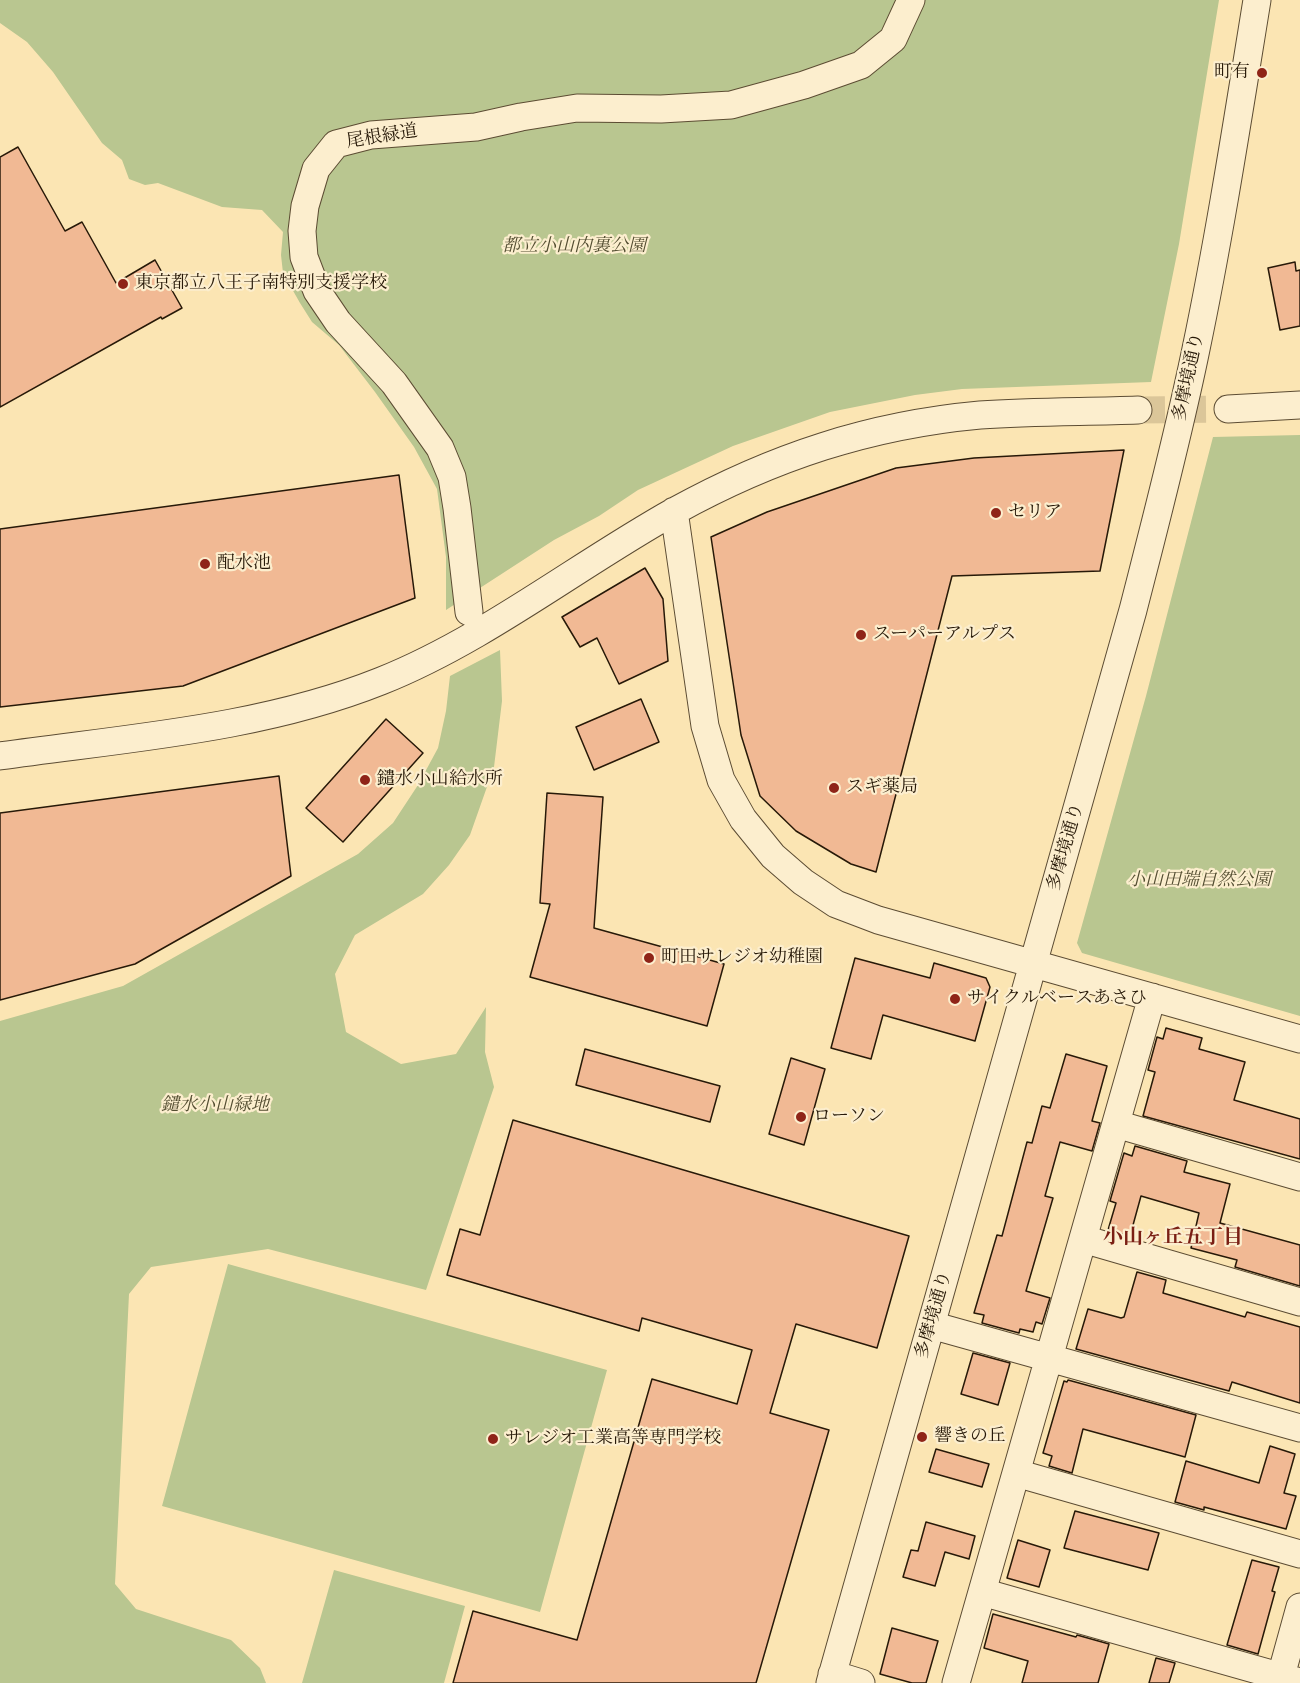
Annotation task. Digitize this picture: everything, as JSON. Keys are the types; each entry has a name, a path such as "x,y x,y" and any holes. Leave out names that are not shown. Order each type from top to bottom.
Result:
{"street":[{"name":"尾根緑道","path":"469,612 458,508 452,477 440,448 394,383 338,322 317,291 304,257 302,231 316,169 336,144 371,135 476,127 577,108 661,109 731,105 804,85 861,65 893,39 911,0"},
{"name":"多摩境通り","path":"831,1679 1133,610 1196,349 1233,150 1257,0"},
{"path":"1228,409 1300,405"},
{"path":"0,756 227,724 311,704 381,681 444,651 674,511 731,482 825,444 926,422 982,415 1138,410"},
{"path":"674,511 705,726 711,752 731,801 773,856 803,882 836,904 878,920 1300,1039"},
{"path":"956,1683 1152,997"},
{"path":"1116,1124 1300,1178"},
{"path":"1083,1239 1300,1302"},
{"path":"931,1325 1300,1428"},
{"path":"1016,1473 1300,1554"},
{"path":"982,1592 1286,1680 1300,1607"},
{"path":"831,1679 861,1683"}],"green space":[{"name":"都立小山内裏公園","path":"0,0 1219,0 1179,244 1151,382 962,389 915,395 830,412 733,446 638,490 599,516 554,540 446,610 446,557 437,489 414,447 375,392 339,345 312,322 300,303 283,273 281,255 283,232 262,210 222,207 158,183 145,185 129,179 122,160 102,143 53,72 27,42 0,23"},
{"name":"小山田端自然公園","path":"1300,435 1300,1016 1082,953 1077,943 1146,696 1213,437"},
{"name":"鑓水小山緑地","path":"500,650 502,701 494,767 470,835 449,865 423,894 355,935 335,974 346,1032 401,1064 456,1054 486,1007 485,1052 494,1087 426,1290 268,1249 151,1267 129,1294 115,1584 136,1609 231,1640 260,1668 266,1683 0,1683 0,1021 123,986 358,854 393,823 418,785 438,748 446,711 450,676"},
{"path":"228,1264 607,1370 540,1612 162,1506"},
{"path":"334,1570 465,1606 444,1683 302,1683"}],"building":[{"path":"18,147 65,231 82,222 116,283 155,260 182,308 162,319 161,317 0,407 0,157"},
{"path":"1295,262 1296,271 1300,270 1300,326 1280,330 1268,268"},
{"path":"1124,450 1100,571 952,576 876,872 851,864 796,831 760,796 741,735 711,537 767,512 896,468 974,458"},
{"name":"配水池","path":"399,475 415,598 183,686 0,707 0,529"},
{"path":"645,568 663,599 668,661 619,684 597,638 580,647 562,617"},
{"path":"641,699 659,742 594,770 576,727"},
{"name":"鑓水小山給水所","path":"386,719 423,753 343,842 306,808"},
{"path":"279,776 291,876 135,964 0,1000 0,813"},
{"path":"547,793 603,797 594,928 724,964 707,1026 530,977 550,904 540,903"},
{"path":"855,958 930,978 934,963 986,978 990,987 975,1041 883,1015 871,1059 831,1048"},
{"path":"1166,1028 1202,1038 1199,1049 1245,1062 1234,1100 1300,1119 1300,1159 1143,1116 1155,1072 1148,1070 1157,1037 1163,1039"},
{"path":"585,1049 720,1086 710,1122 576,1085"},
{"path":"1066,1054 1107,1066 1092,1121 1100,1123 1092,1151 1060,1142 1045,1196 1053,1198 1026,1291 1050,1298 1042,1324 1036,1322 1033,1332 1020,1329 1019,1333 982,1323 984,1315 974,1313 997,1235 1002,1236 1027,1142 1032,1143 1042,1106 1050,1108"},
{"path":"791,1058 825,1069 804,1145 769,1134"},
{"path":"513,1120 909,1236 877,1348 796,1324 770,1413 829,1430 756,1683 453,1683 473,1611 577,1640 652,1379 737,1404 752,1350 642,1318 639,1331 447,1275 460,1229 480,1235"},
{"path":"1135,1146 1187,1161 1184,1172 1230,1184 1220,1223 1300,1245 1300,1286 1235,1267 1237,1260 1191,1248 1199,1213 1141,1196 1130,1236 1108,1230 1116,1203 1110,1201 1124,1153 1132,1156"},
{"path":"1137,1272 1166,1280 1163,1293 1245,1317 1247,1312 1300,1327 1300,1403 1232,1382 1229,1391 1076,1349 1088,1309 1124,1317"},
{"path":"973,1353 1010,1363 998,1405 961,1394"},
{"path":"1068,1380 1196,1415 1185,1457 1083,1429 1072,1473 1049,1466 1052,1456 1043,1453 1064,1381"},
{"path":"1270,1446 1295,1454 1284,1493 1296,1496 1286,1529 1204,1507 1204,1510 1175,1502 1186,1461 1259,1483"},
{"path":"936,1449 989,1464 982,1487 929,1472"},
{"path":"1075,1511 1159,1533 1148,1570 1064,1548"},
{"path":"926,1522 975,1536 969,1559 945,1552 935,1586 903,1577 911,1550 918,1551"},
{"path":"1018,1540 1050,1550 1039,1587 1007,1578"},
{"path":"1252,1560 1279,1567 1272,1591 1275,1592 1258,1654 1227,1645"},
{"path":"993,1614 1109,1644 1098,1683 1022,1683 1028,1661 984,1648"},
{"path":"892,1628 938,1641 926,1683 912,1683 880,1674"},
{"path":"1156,1658 1175,1663 1169,1683 1149,1683"}],"tunnel":[{"path":"1138,410 1228,409"}],"place":[{"name":"町有","path":"1262,73"},
{"name":"東京都立八王子南特別支援学校","path":"123,284"},
{"name":"セリア","path":"996,513"},
{"name":"配水池","path":"205,564"},
{"name":"スーパーアルプス","path":"861,635"},
{"name":"鑓水小山給水所","path":"365,780"},
{"name":"スギ薬局","path":"834,788"},
{"name":"町田サレジオ幼稚園","path":"649,958"},
{"name":"サイクルベースあさひ","path":"955,999"},
{"name":"ローソン","path":"801,1117"},
{"name":"響きの丘","path":"922,1437"},
{"name":"サレジオ工業高等専門学校","path":"493,1439"}],"district":[{"name":"小山ヶ丘五丁目","path":"1173,1238"}]}
